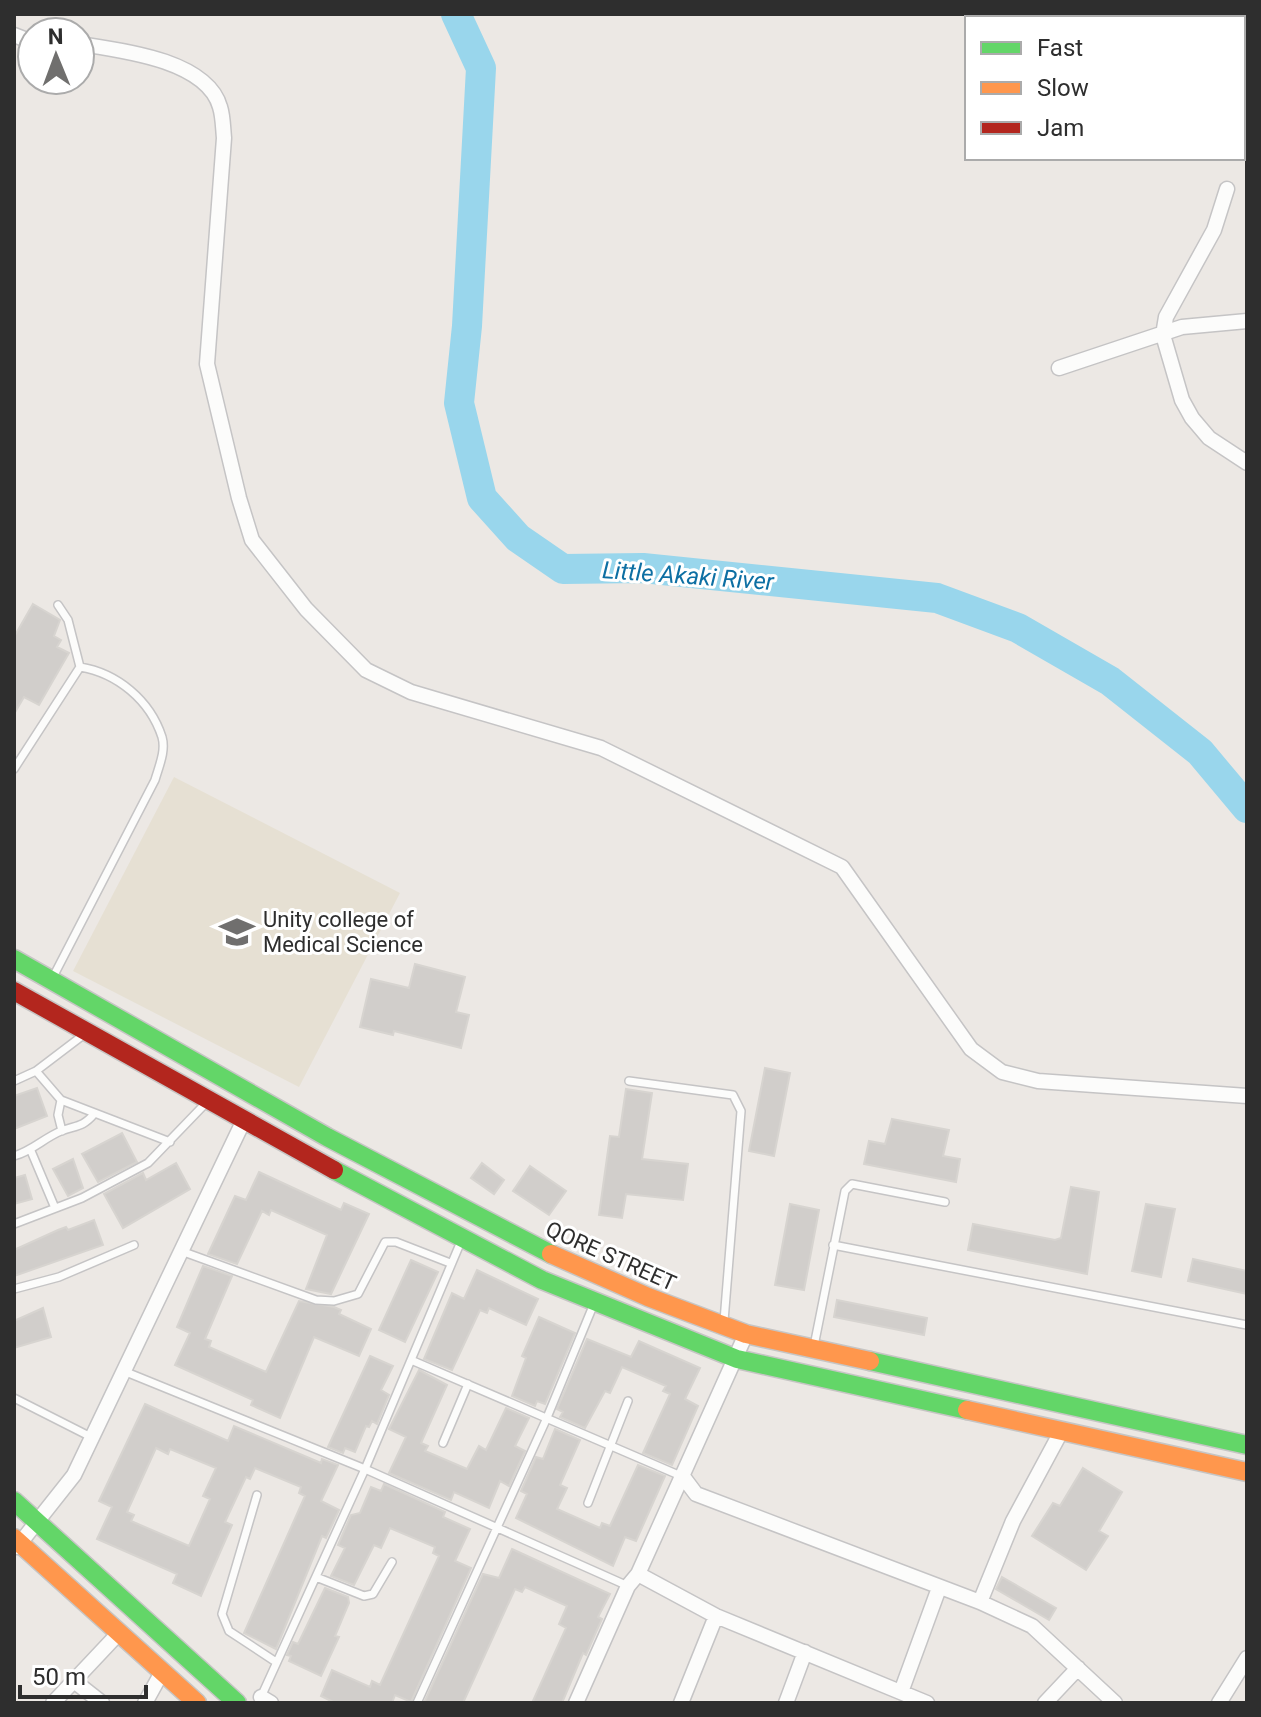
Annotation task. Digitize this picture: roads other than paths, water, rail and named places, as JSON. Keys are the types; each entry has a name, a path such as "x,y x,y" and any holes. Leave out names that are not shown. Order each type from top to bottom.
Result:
{"main road":[{"name":"QORE STREET","path":"14,959 288,1117 600,1280 746,1334 1247,1445"},
{"name":"QORE STREET","path":"14,991 243,1122 594,1304 737,1359 1247,1472"},
{"path":"14,1501 237,1703"},
{"path":"16,1544 197,1703"}],"street":[{"path":"96,46 132,52 193,73 220,104 224,138 207,364 239,498 252,540 306,609 366,670 411,692 601,748 842,867 971,1049 1002,1072 1038,1081 1247,1096"},
{"path":"1227,189 1208,241 1166,317 1163,335 1182,400 1192,418 1209,438 1247,463"},
{"path":"1059,368 1182,327 1247,321"},
{"path":"16,1544 74,1475 126,1372 243,1122"},
{"path":"576,1703 628,1586 638,1574 684,1478 746,1334"},
{"path":"980,1602 1013,1521 1062,1430"},
{"path":"684,1478 696,1494 980,1602 1032,1626 1115,1703"},
{"path":"638,1574 716,1616 927,1703"},
{"path":"901,1692 939,1588"},
{"path":"681,1703 716,1616"},
{"path":"53,1703 117,1635"},
{"path":"786,1703 805,1652"},
{"path":"1219,1703 1247,1658"},
{"path":"1045,1703 1078,1668"},
{"path":"145,1703 162,1672"},
{"path":"74,1681 102,1703"}],"lane":[{"path":"14,769 80,667 68,620 58,605"},
{"path":"51,981 155,780 163,755 162,738 129,687 101,670 80,667"},
{"path":"14,1081 36,1071 85,1034"},
{"path":"36,1071 61,1100 170,1142"},
{"path":"629,1081 733,1095 741,1111 724,1327"},
{"path":"61,1100 58,1115 62,1131"},
{"path":"14,1224 82,1198 148,1163 208,1101"},
{"path":"14,1156 31,1151 62,1131 76,1130 94,1114"},
{"path":"31,1151 55,1208"},
{"path":"813,1350 845,1191 852,1184 945,1202"},
{"path":"263,1701 276,1662 365,1469 463,1237"},
{"path":"180,1251 325,1300 358,1294 385,1242 396,1242 450,1263"},
{"path":"14,1289 59,1277 134,1245"},
{"path":"833,1245 1247,1325"},
{"path":"417,1703 546,1420 594,1304"},
{"path":"411,1360 684,1478"},
{"path":"126,1372 365,1469 628,1586"},
{"path":"443,1443 468,1384"},
{"path":"14,1398 93,1438"},
{"path":"588,1503 628,1401"},
{"path":"257,1495 222,1614 229,1631 276,1662"},
{"path":"316,1577 364,1596 373,1594 392,1562"}],"waterway":[{"name":"Little Akaki River","path":"456,14 481,68 467,326 459,403 482,498 518,538 563,569 643,568 937,598 1018,628 1110,681 1200,752 1247,808"}],"place":[{"name":"Unity college of Medical Science","path":"237,932"}]}
